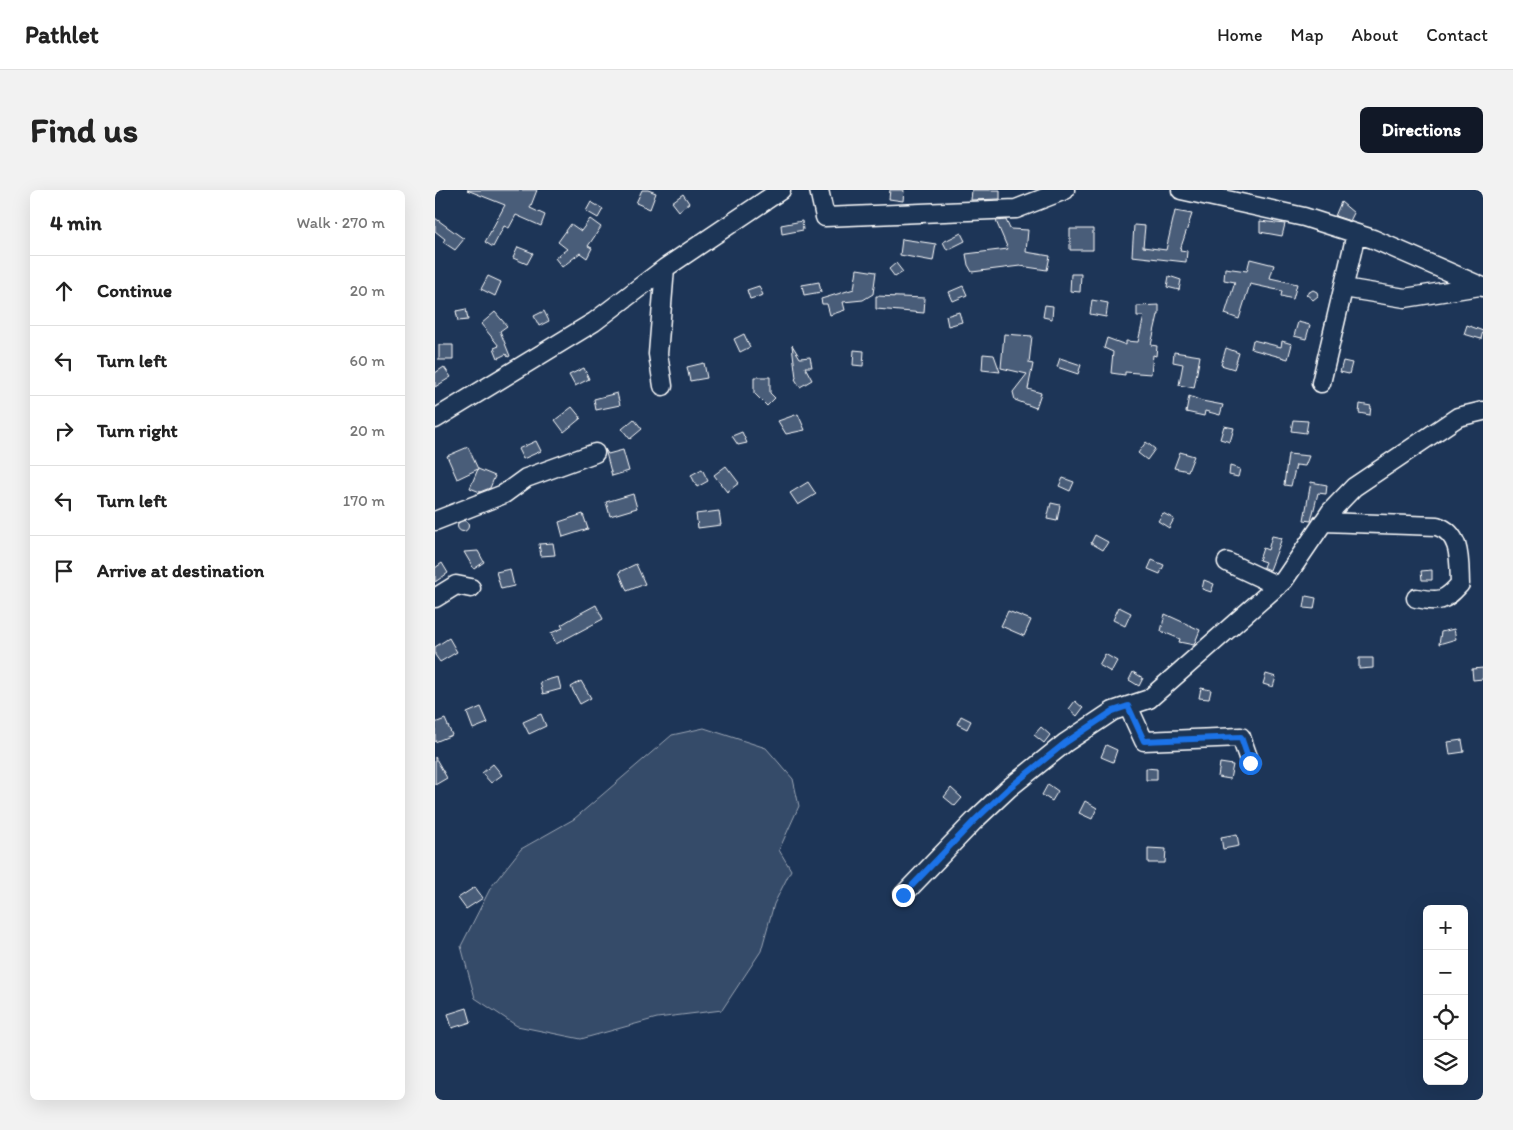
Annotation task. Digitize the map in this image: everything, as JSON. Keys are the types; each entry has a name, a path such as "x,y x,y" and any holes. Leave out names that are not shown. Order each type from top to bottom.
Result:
{"street":[{"path":"435,419 594,322 665,268 781,190"},
{"path":"819,190 825,217 1015,209 1065,190"},
{"path":"1181,190 1304,217 1373,239 1482,287"},
{"path":"1321,383 1356,234"},
{"path":"663,386 659,354 665,268"},
{"path":"1344,288 1405,298 1482,287"},
{"path":"903,895 975,820 1009,788 1065,743 1113,711 1149,699 1278,586 1331,511 1355,487 1458,417 1483,410"},
{"path":"435,521 503,494 526,478 595,453"},
{"path":"1323,522 1437,526 1445,529 1456,543 1460,584 1449,597 1434,601 1416,598"},
{"path":"1227,562 1278,586"},
{"path":"435,598 456,585 471,588"},
{"path":"1128,706 1144,741 1241,737 1250,763"}],"shaded area":[{"path":"704,728 766,748 793,779 799,806 779,850 791,870 774,904 761,951 722,1010 657,1018 581,1039 517,1026 475,998 461,946 491,887 521,849 574,819 672,735"}],"building":[{"path":"467,190 537,190 530,208 545,215 541,226 516,215 509,228 504,226 493,247 485,242 505,205"},
{"path":"642,190 656,193 650,209 636,203"},
{"path":"890,190 904,190 903,201 889,199"},
{"path":"972,190 1000,190 1000,199 971,200"},
{"path":"683,194 689,203 679,211 672,202"},
{"path":"591,202 603,209 598,218 586,211"},
{"path":"1341,202 1354,213 1350,221 1335,216"},
{"path":"1175,211 1192,214 1180,250 1187,251 1186,262 1132,256 1134,225 1145,226 1143,247 1166,250"},
{"path":"435,218 464,239 455,250 443,242 445,239 435,231"},
{"path":"590,219 601,227 588,246 592,248 587,258 580,253 562,267 555,258 567,249 558,242 571,224 581,231"},
{"path":"1006,220 1010,229 1028,230 1026,252 1050,256 1047,270 1020,266 972,272 968,265 966,254 1008,249 996,221"},
{"path":"802,221 803,230 782,234 781,225"},
{"path":"1260,221 1285,224 1282,236 1260,232"},
{"path":"1070,229 1093,229 1093,250 1070,250"},
{"path":"961,233 965,241 947,250 943,242"},
{"path":"902,239 936,244 933,261 900,255"},
{"path":"518,247 533,253 527,264 513,258"},
{"path":"1250,259 1274,265 1270,278 1297,284 1293,299 1281,296 1282,291 1250,284 1239,319 1225,314 1235,282 1224,280 1225,268 1247,271"},
{"path":"896,263 903,272 895,277 889,269"},
{"path":"857,269 876,272 873,294 863,300 843,302 845,310 830,315 827,304 822,304 821,299 854,289"},
{"path":"1071,274 1081,274 1080,292 1070,291"},
{"path":"488,276 501,282 495,296 481,289"},
{"path":"1169,276 1181,280 1179,290 1167,287"},
{"path":"819,282 821,292 804,295 802,285"},
{"path":"759,286 763,295 750,299 747,290"},
{"path":"963,286 967,295 953,301 949,292"},
{"path":"1313,290 1317,292 1318,296 1313,300 1306,294"},
{"path":"876,296 925,298 924,313 876,309"},
{"path":"1092,300 1108,303 1106,317 1090,314"},
{"path":"1045,305 1053,306 1052,319 1043,317"},
{"path":"1159,305 1159,315 1151,345 1157,346 1156,356 1153,355 1151,374 1125,372 1125,375 1111,373 1113,352 1104,348 1107,338 1126,345 1126,341 1138,342 1144,316 1137,316 1137,306"},
{"path":"466,309 468,320 458,321 456,311"},
{"path":"544,311 549,321 539,326 534,316"},
{"path":"495,312 507,326 500,331 510,356 508,357 506,354 498,358 494,348 499,346 481,324"},
{"path":"959,312 962,322 948,326 946,316"},
{"path":"1298,322 1310,325 1306,339 1294,336"},
{"path":"1467,325 1483,331 1481,339 1464,334"},
{"path":"744,334 750,347 740,352 734,339"},
{"path":"1004,334 1032,336 1029,363 1033,364 1028,389 1041,393 1036,408 1015,400 1013,392 1027,374 1001,368"},
{"path":"1253,340 1281,347 1282,341 1292,344 1288,359 1251,349"},
{"path":"439,345 453,345 453,360 439,360"},
{"path":"792,345 800,358 810,357 812,367 805,367 812,380 800,387 795,379"},
{"path":"1226,348 1239,353 1234,369 1221,365"},
{"path":"854,350 864,351 863,366 853,365"},
{"path":"1174,352 1200,356 1194,388 1179,385 1183,364 1173,362"},
{"path":"983,354 994,355 1000,372 982,370"},
{"path":"1060,358 1081,365 1078,374 1057,367"},
{"path":"1343,361 1352,363 1349,374 1340,372"},
{"path":"704,363 707,378 690,381 687,367"},
{"path":"444,367 451,377 435,387 435,373"},
{"path":"584,368 589,379 575,386 569,375"},
{"path":"754,377 770,377 770,393 775,398 767,406 754,393"},
{"path":"617,393 620,405 596,410 594,399"},
{"path":"1189,396 1202,401 1223,405 1220,415 1205,411 1204,416 1186,412"},
{"path":"1360,404 1371,406 1370,415 1359,413"},
{"path":"572,407 581,418 564,432 555,420"},
{"path":"798,414 805,430 786,434 778,421"},
{"path":"634,419 642,429 630,439 622,429"},
{"path":"1293,420 1308,421 1306,433 1291,431"},
{"path":"1224,426 1234,428 1230,442 1220,439"},
{"path":"742,432 747,443 738,445 732,436"},
{"path":"536,441 541,451 523,459 518,449"},
{"path":"1146,442 1155,449 1147,460 1138,453"},
{"path":"468,447 478,469 457,479 447,456"},
{"path":"605,449 608,454 623,450 629,471 612,476"},
{"path":"1180,452 1194,456 1188,471 1174,468"},
{"path":"1288,454 1309,456 1305,466 1296,465 1291,486 1284,485"},
{"path":"726,466 739,483 727,492 714,475"},
{"path":"1230,466 1240,469 1238,477 1229,475"},
{"path":"478,469 495,476 490,488 480,492 470,488"},
{"path":"702,469 708,481 697,487 691,475"},
{"path":"1063,478 1074,482 1070,491 1059,486"},
{"path":"808,482 816,494 798,505 790,493"},
{"path":"1311,482 1327,485 1326,494 1318,493 1311,521 1304,520"},
{"path":"633,494 637,508 610,516 606,502"},
{"path":"1051,503 1060,505 1057,521 1047,519"},
{"path":"719,511 721,525 698,528 696,514"},
{"path":"1163,513 1174,519 1169,528 1158,521"},
{"path":"583,514 588,529 563,537 559,522"},
{"path":"461,521 465,521 468,526 467,530 461,531 458,528 458,524"},
{"path":"1095,535 1108,542 1103,550 1091,543"},
{"path":"1272,536 1282,538 1270,570 1263,567 1265,562 1259,560 1263,548 1268,550"},
{"path":"553,543 555,555 541,556 539,544"},
{"path":"478,551 484,562 474,569 464,552"},
{"path":"1152,560 1164,565 1160,574 1148,569"},
{"path":"442,563 448,573 435,582 435,568"},
{"path":"636,564 645,584 627,591 619,572"},
{"path":"510,569 514,586 501,589 496,572"},
{"path":"1432,570 1432,580 1422,580 1421,571"},
{"path":"1204,580 1214,584 1211,592 1202,589"},
{"path":"1306,596 1316,598 1314,609 1304,608"},
{"path":"596,605 603,619 556,644 551,633 563,628 561,625"},
{"path":"1119,607 1131,613 1125,626 1113,620"},
{"path":"1008,611 1031,620 1024,636 1001,626"},
{"path":"1165,614 1200,630 1194,645 1179,642 1180,639 1161,631"},
{"path":"1454,629 1456,639 1439,644 1441,632"},
{"path":"449,638 457,652 440,662 435,655 435,647"},
{"path":"1105,654 1117,661 1111,672 1099,665"},
{"path":"1359,658 1373,658 1373,668 1359,669"},
{"path":"1483,668 1483,679 1473,680 1472,669"},
{"path":"1133,672 1143,678 1139,686 1129,680"},
{"path":"1266,674 1276,677 1273,687 1263,684"},
{"path":"558,677 561,689 543,694 540,682"},
{"path":"581,681 591,698 580,704 571,687"},
{"path":"1201,688 1211,690 1209,699 1199,698"},
{"path":"1075,701 1083,708 1077,716 1069,709"},
{"path":"481,707 488,723 473,729 467,713"},
{"path":"541,714 546,726 529,734 523,722"},
{"path":"961,716 971,721 967,729 957,724"},
{"path":"445,719 452,735 435,742 435,723"},
{"path":"1041,727 1050,735 1044,743 1034,735"},
{"path":"1462,740 1464,752 1450,754 1448,742"},
{"path":"1106,745 1117,750 1113,762 1101,757"},
{"path":"435,757 447,778 435,785"},
{"path":"1220,763 1233,765 1230,779 1218,777"},
{"path":"493,764 502,775 491,783 482,773"},
{"path":"1146,768 1157,769 1157,780 1146,780"},
{"path":"1048,784 1058,791 1052,801 1042,795"},
{"path":"951,788 962,798 955,806 944,797"},
{"path":"1085,801 1097,808 1092,819 1079,813"},
{"path":"1237,834 1239,846 1223,849 1221,837"},
{"path":"1148,848 1166,849 1165,863 1148,863"},
{"path":"475,887 483,898 466,909 458,898"},
{"path":"467,1008 471,1022 452,1028 448,1014"}],"route":[{"path":"903,895 975,820 1009,788 1065,743 1113,711 1128,706 1144,741 1241,737 1250,763"}]}
